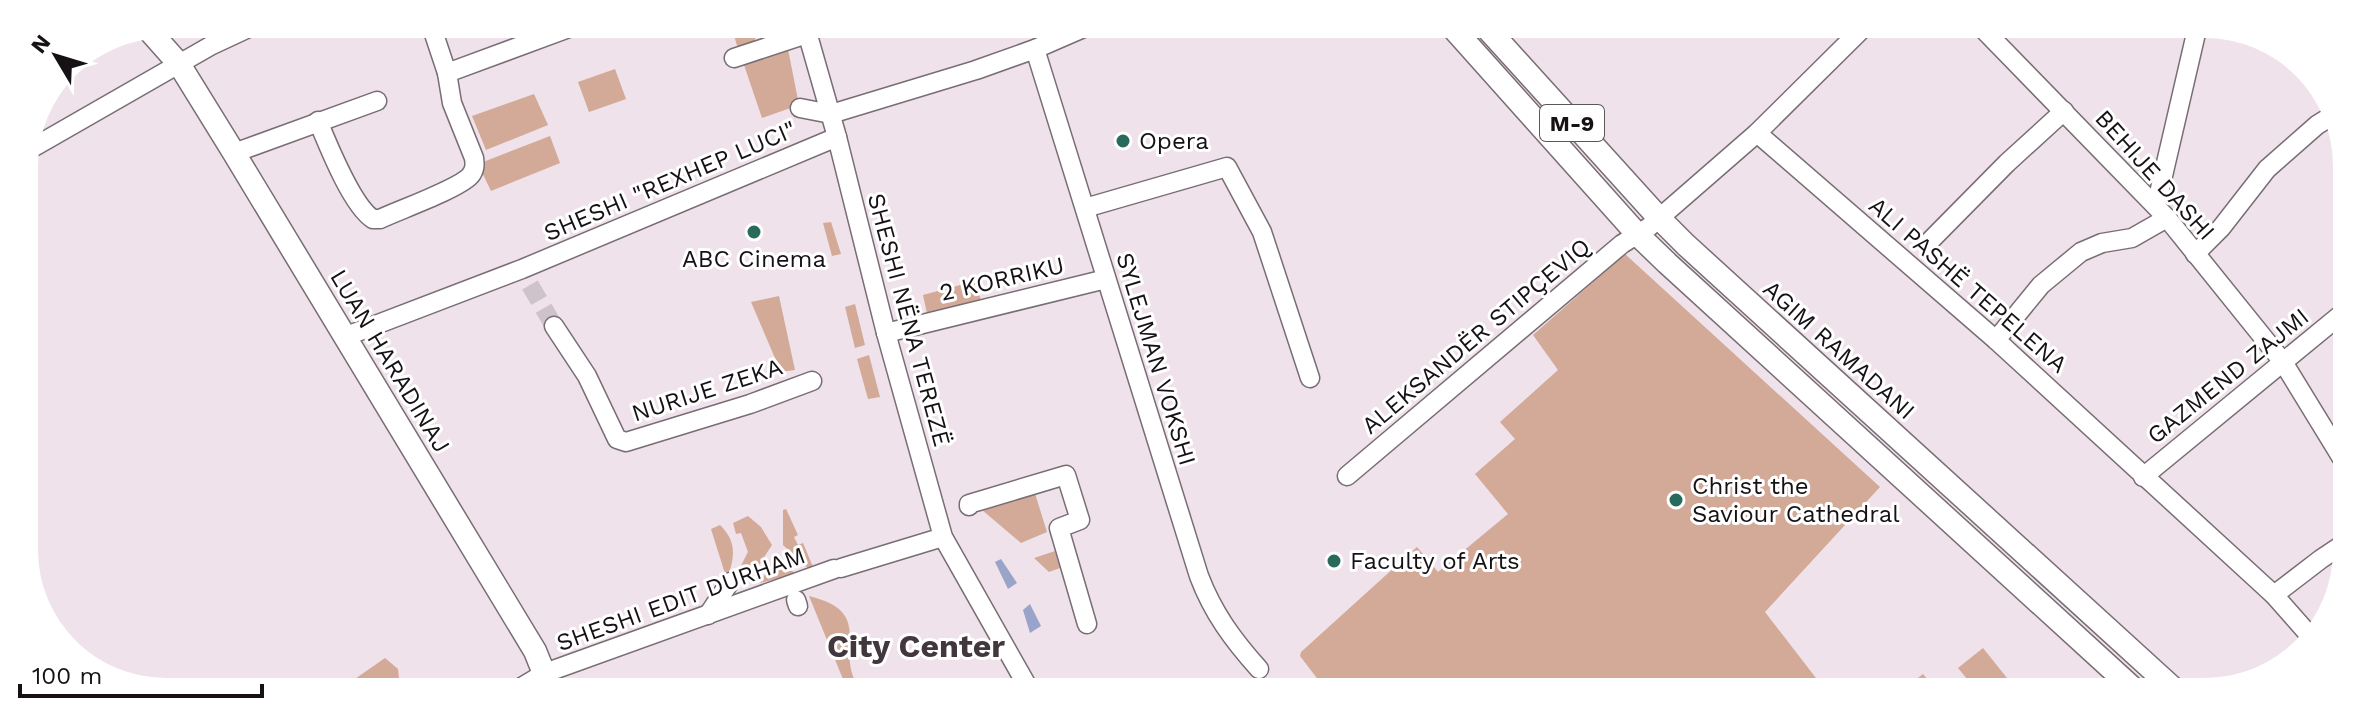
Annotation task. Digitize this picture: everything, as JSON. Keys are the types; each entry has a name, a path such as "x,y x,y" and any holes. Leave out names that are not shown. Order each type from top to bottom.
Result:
{"main road":[{"name":"M-9","path":"1462,38 1638,235 2121,678"},
{"name":"AGIM RAMADANI","path":"1496,38 1659,218 2162,678"},
{"name":"LUAN HARADINAJ","path":"157,39 179,64 234,153 535,651 546,678"}],"street":[{"path":"40,143 227,38"},
{"path":"318,121 329,149 362,208 373,219 380,219 458,184 473,174 474,158 452,103 447,73 435,38"},
{"path":"447,73 542,38"},
{"path":"734,58 785,38"},
{"name":"SHESHI NËNA TEREZË","path":"808,38 943,537 1023,678"},
{"path":"800,108 831,114 976,70 1060,38"},
{"name":"ALEKSANDËR STIPÇEVIQ","path":"1347,476 1622,244 1659,218 1757,133 1853,38"},
{"name":"BEHIJE DASHI","path":"1992,38 2162,212 2283,362 2333,444"},
{"path":"1996,340 2041,285 2081,252 2102,243 2132,238 2162,212 2195,38"},
{"name":"SYLEJMAN VOKSHI","path":"1035,49 1199,576 1210,604 1225,629 1259,669"},
{"path":"234,153 377,101"},
{"path":"1928,243 2064,111"},
{"path":"2195,254 2221,228 2267,169 2324,120"},
{"name":"ALI PASHË TEPELENA","path":"1757,133 1996,340 2274,595 2304,630"},
{"name":"SHESHI \"REXHEP LUCI\"","path":"344,337 526,277 837,137"},
{"path":"1085,208 1227,167 1262,232 1310,378"},
{"name":"2 KORRIKU","path":"886,333 1106,279"},
{"name":"GAZMEND ZAJMI","path":"2143,477 2333,321"},
{"name":"NURIJE ZEKA","path":"554,326 587,376 617,439 626,442 750,404 812,381"},
{"path":"969,506 1066,475 1080,520 1059,528 1087,624"},
{"name":"SHESHI EDIT DURHAM","path":"554,678 807,574 838,569 943,537"},
{"path":"2274,595 2333,552"},
{"path":"708,615 730,582"},
{"path":"736,605 753,584"}],"shaded area":[{"path":"735,38 755,38 754,42 738,49"},
{"path":"787,44 799,105 762,118 743,62"},
{"path":"615,69 626,99 589,112 578,82"},
{"path":"534,94 548,125 486,150 472,116"},
{"path":"550,136 560,163 491,191 478,164"},
{"path":"831,222 841,254 832,256 823,223"},
{"path":"1625,254 1880,487 1765,612 1816,678 1317,678 1300,656 1301,652 1417,547 1438,572 1508,514 1475,474 1515,439 1500,422 1558,370 1533,335"},
{"path":"975,281 982,303 928,318 923,295"},
{"path":"779,296 795,370 781,372 751,302"},
{"path":"855,304 865,345 855,348 845,307"},
{"path":"869,355 880,397 868,399 857,359"},
{"path":"1033,487 1047,532 1021,543 975,504"},
{"path":"786,509 798,535 794,537 798,545 803,543 813,567 809,569 783,545 783,510"},
{"path":"748,516 761,527 772,545 749,580 732,583 748,552 741,533 736,534 733,523"},
{"path":"720,525 730,538 733,551 727,580 711,529"},
{"path":"1055,551 1060,568 1049,572 1034,558"},
{"path":"777,554 795,574 760,583"},
{"path":"809,596 830,603 842,612 848,623 854,678 843,678"},
{"path":"1983,648 2007,678 1966,678 1958,668"},
{"path":"385,658 398,669 399,678 356,678"}],"water":[{"path":"1001,559 1017,583 1008,589 995,562"},
{"path":"1030,604 1041,626 1030,633 1023,610"}],"tunnel":[{"path":"530,285 554,326"}],"place":[{"name":"Opera","path":"1123,141"},
{"name":"ABC Cinema","path":"754,232"},
{"name":"Christ the Saviour Cathedral","path":"1676,500"},
{"name":"Faculty of Arts","path":"1334,561"}],"district":[{"name":"City Center","path":"916,646"}]}
